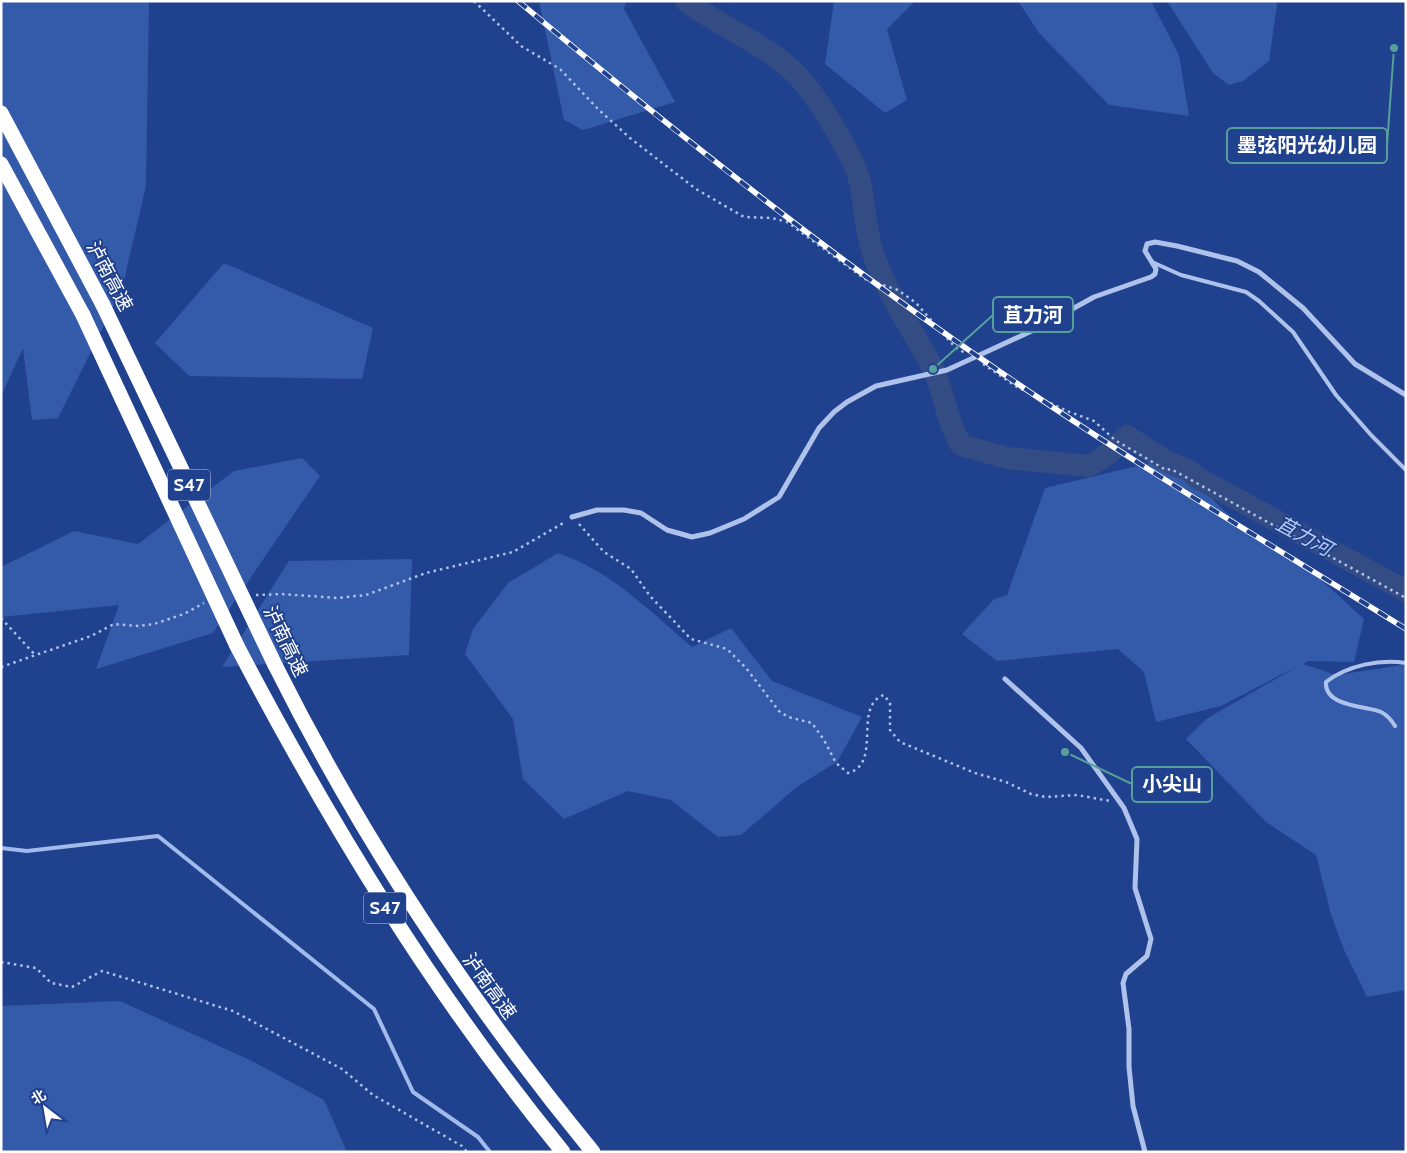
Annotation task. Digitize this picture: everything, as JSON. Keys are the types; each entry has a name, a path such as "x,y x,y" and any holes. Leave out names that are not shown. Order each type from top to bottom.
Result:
{"highway":[{"name":"泸南高速","path":"1,113 103,305 275,665 340,788 406,897 474,998 548,1098 593,1152"},
{"name":"S47","path":"1,164 84,315 237,646 316,792 381,902 455,1012 563,1152"}],"street":[{"path":"572,518 597,510 624,510 641,513 667,530 687,536 710,533 744,519 779,497 814,435 838,408 876,386 947,370 1036,329 1094,297 1151,276 1156,271 1145,248 1147,244 1155,242 1245,264 1259,272 1303,308 1355,364 1406,395"},
{"path":"1006,679 1081,748 1124,808 1136,839 1135,888 1151,939 1147,956 1126,974 1123,983 1130,1029 1132,1099 1144,1152"}],"lane":[{"path":"1150,261 1181,274 1246,292 1259,301 1293,332 1336,395 1371,435 1406,470"},
{"path":"1395,726 1379,711 1356,708 1341,701 1328,691 1326,682 1356,667 1385,662 1406,663"}],"path":[{"path":"474,1 521,46 560,69 598,109 630,138 696,189 744,217 772,218 787,222 865,279 889,286 916,302 955,348 974,358 1017,387 1067,411 1094,421 1115,440 1127,447 1406,598"},
{"path":"247,595 282,594 337,598 366,595 426,573 513,552 572,518 604,552 631,569 650,596 691,639 727,649 746,668 776,708 788,717 812,723 824,740 836,763 848,773 857,769 862,760 866,750 871,708 876,699 884,695 890,703 890,730 900,742 975,772 1006,782 1031,794 1046,797 1077,795 1114,802 1124,808"},
{"path":"1,667 91,636 114,624 139,626 154,624 184,614 211,599"},
{"path":"1,618 36,656"},
{"path":"1,962 36,968 51,983 72,987 102,971 233,1011 342,1069 373,1095 462,1146 467,1152"}],"shaded area":[{"path":"1,1 149,1 146,186 122,289 58,418 32,420 23,348 1,396"},
{"path":"539,1 626,1 624,9 675,102 583,130 564,120"},
{"path":"834,1 915,1 887,29 907,100 885,113 825,64"},
{"path":"1018,1 1151,1 1179,55 1189,116 1109,105 1039,33"},
{"path":"1167,1 1276,1 1269,61 1243,81 1229,85 1213,73"},
{"path":"224,263 373,328 362,379 189,376 155,343"},
{"path":"302,458 320,476 213,633 96,669 119,605 1,617 1,567 74,531 138,544 234,471"},
{"path":"1170,458 1243,529 1296,557 1364,619 1354,662 1308,661 1303,664 1336,675 1403,665 1406,667 1406,990 1367,997 1345,952 1331,915 1316,855 1266,822 1186,739 1206,719 1298,666 1221,706 1156,722 1144,672 1118,649 997,661 962,634 994,599 1007,595 1045,488"},
{"path":"558,553 595,570 613,581 692,647 731,628 772,681 862,717 837,762 798,786 741,835 718,837 671,800 628,791 564,819 523,779 513,719 465,654 473,629 508,583"},
{"path":"412,559 409,655 222,667 289,561"},
{"path":"120,1001 252,1061 324,1100 347,1152 1,1152 1,1006"}],"waterway":[{"name":"苴力河","path":"686,1 757,44 784,63 804,83 833,125 850,157 860,182 869,238 874,256 893,299 932,367 952,426 961,445 1007,458 1089,466 1108,454 1127,436 1168,462 1190,471 1194,476 1406,591"},
{"path":"1,848 27,851 158,836 374,1009 413,1092 478,1137 490,1152"}],"railway":[{"path":"518,1 635,98 754,192 937,328 1099,438 1406,629"}],"place":[{"name":"墨弦阳光幼儿园","path":"1394,48"},
{"name":"苴力河","path":"933,369"},
{"name":"小尖山","path":"1065,752"}]}
